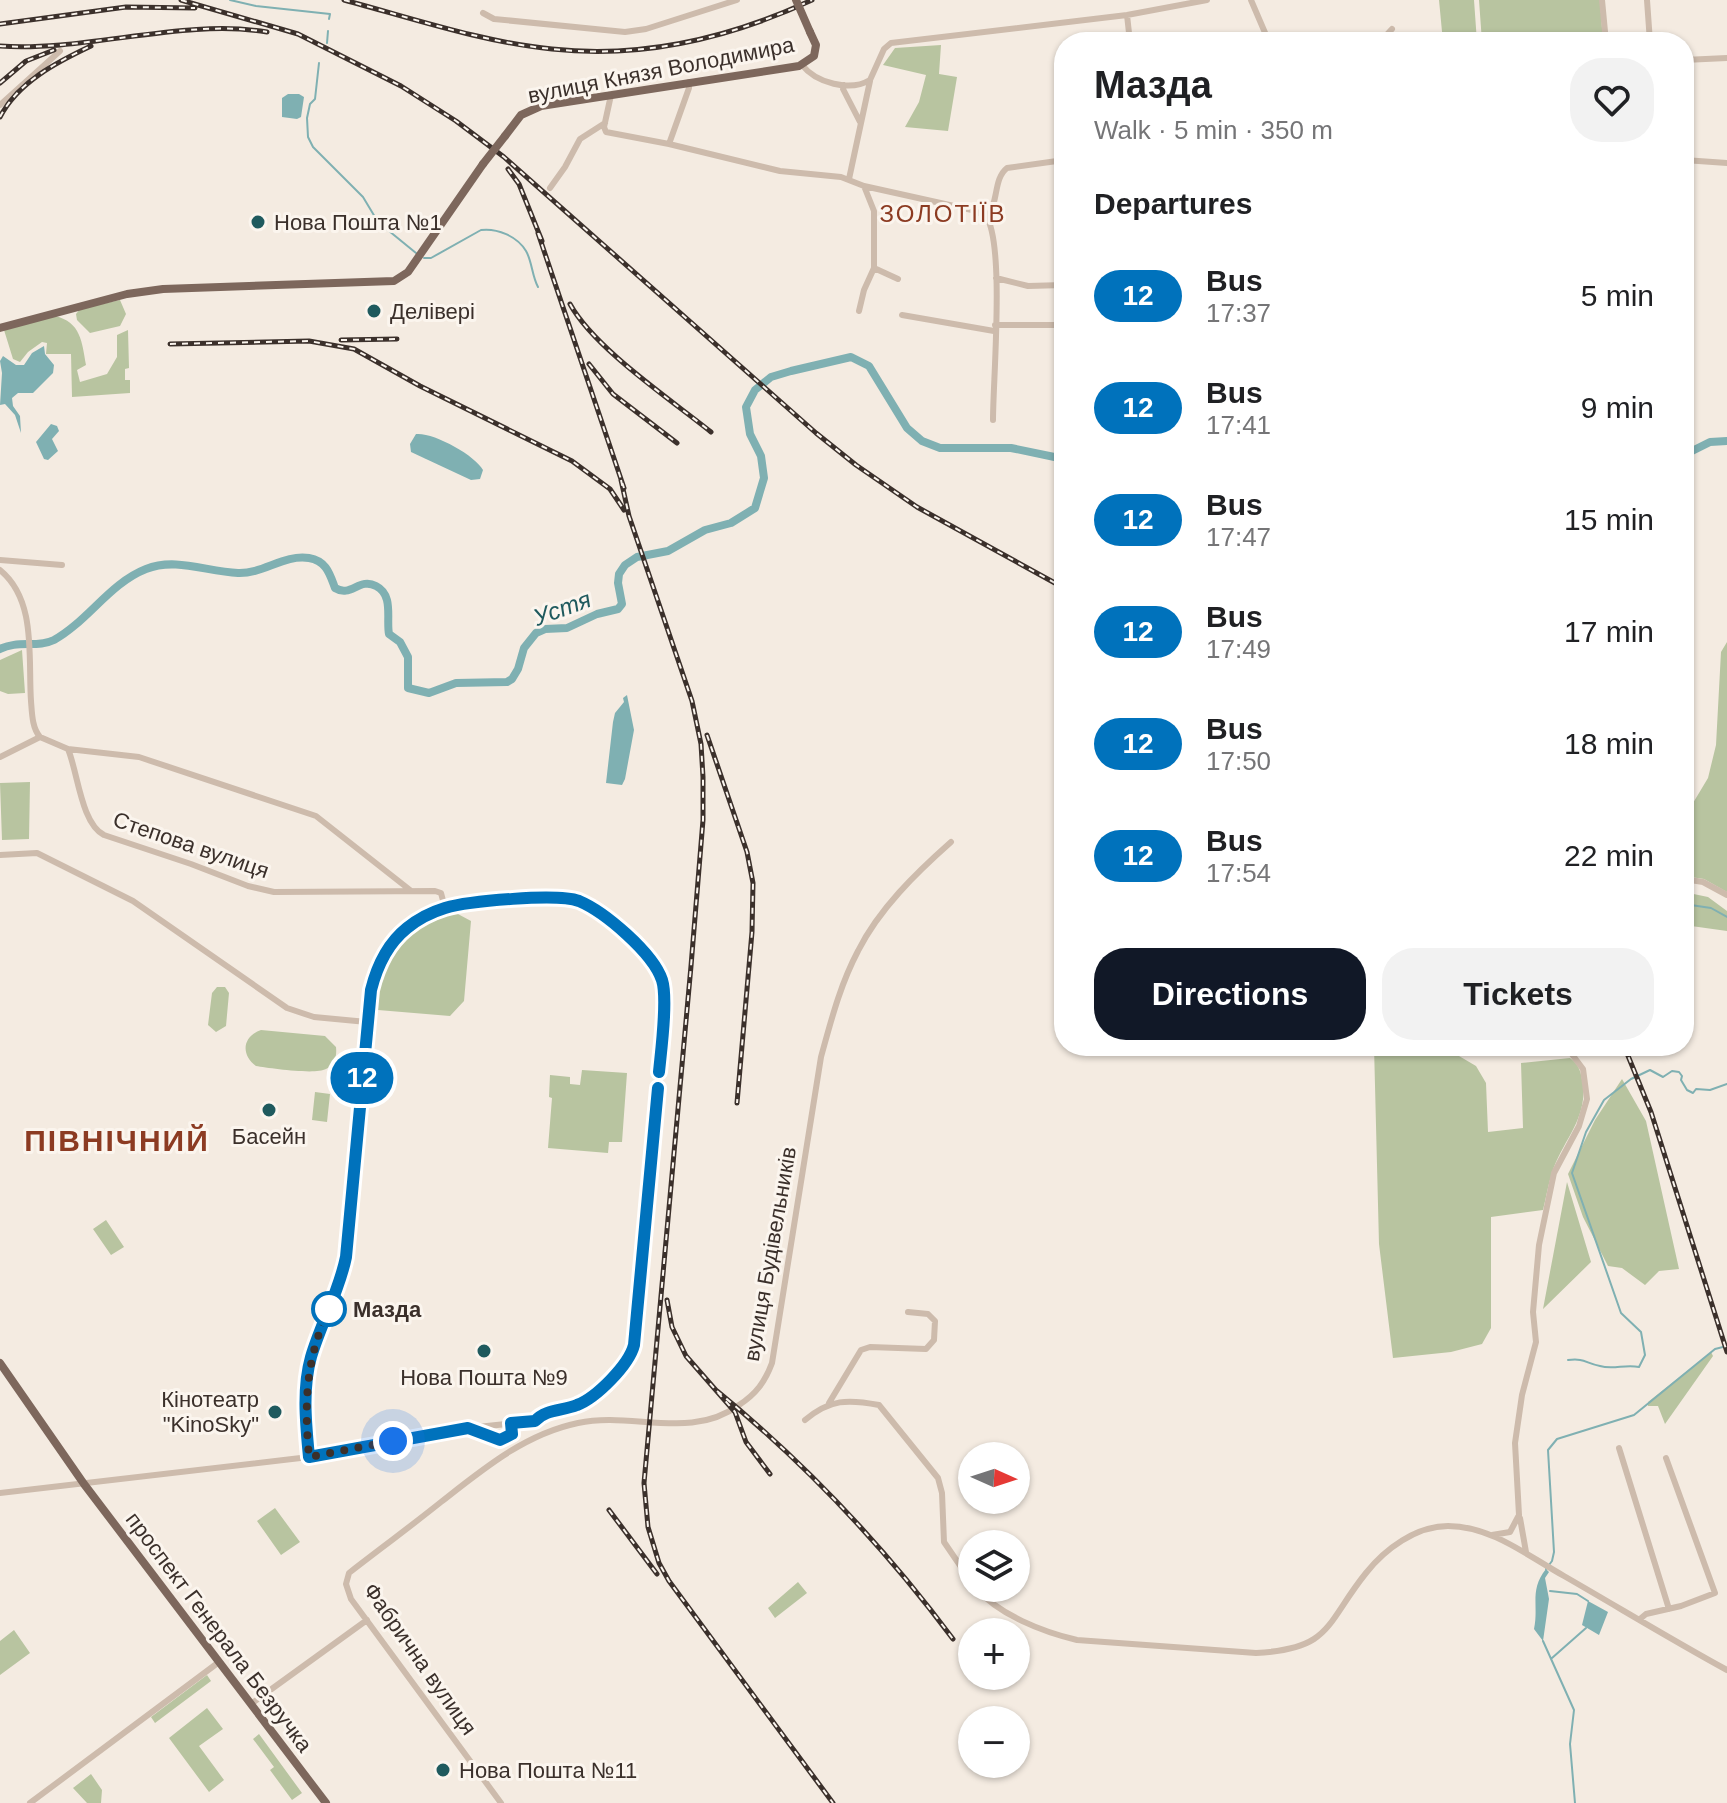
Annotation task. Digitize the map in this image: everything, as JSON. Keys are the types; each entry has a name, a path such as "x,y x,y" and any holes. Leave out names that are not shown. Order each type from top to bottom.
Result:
{"main road":[{"name":"вулиця Князя Володимира","path":"0,328 127,294 163,289 394,281 408,272 521,115 531,109 802,65 812,59 815,51 796,0"},
{"name":"проспект Генерала Безручка","path":"0,1363 84,1484 326,1803"}],"street":[{"path":"483,13 494,19 625,32 646,29 737,0"},
{"path":"849,179 870,80 884,49 891,43 1127,15 1207,0"},
{"path":"1251,0 1265,32"},
{"path":"1602,0 1605,32"},
{"path":"1647,0 1649,32"},
{"path":"1127,15 1129,32"},
{"path":"1389,32 1392,29"},
{"path":"0,105 60,51"},
{"path":"1694,60 1727,58"},
{"path":"802,65 816,76 844,85 858,86 870,80"},
{"path":"669,144 689,82"},
{"path":"844,85 860,122"},
{"path":"611,95 606,132 780,171 849,179 864,186 972,210 987,217 993,234 996,278 993,420"},
{"path":"550,188 583,135 605,123"},
{"path":"987,217 995,204 1001,173 1007,168 1054,161"},
{"path":"1694,161 1727,163"},
{"path":"859,311 874,268 874,211 864,186"},
{"path":"874,268 898,279"},
{"path":"996,278 1028,286 1054,285"},
{"path":"902,315 995,328 1054,325"},
{"path":"0,560 62,565"},
{"path":"0,570 19,592 27,626 32,711 36,733 40,737 68,749 139,757 316,816 411,891"},
{"path":"0,757 40,737"},
{"name":"Степова вулиця","path":"68,749 91,826 116,840 248,886 274,892 441,893 445,908"},
{"name":"вулиця Будівельників","path":"349,1573 482,1470 519,1445 544,1433 589,1421 697,1423 733,1410 760,1388 772,1363 821,1057 834,1007 859,949 871,931 906,885 951,842"},
{"path":"0,855 37,853 133,901 287,1008 314,1017 367,1022"},
{"path":"1694,881 1727,895"},
{"path":"0,1493 309,1457 468,1428 535,1421 541,1414 578,1405 625,1365 632,1355 645,1242 664,988 657,968 642,951 603,916 577,901 553,897 445,908 415,922 389,946 376,972 367,1022 346,1257 307,1376 309,1457"},
{"path":"1526,1552 1520,1534 1515,1443 1522,1395 1536,1342 1533,1312 1539,1245 1554,1173 1579,1126 1587,1099 1583,1069 1573,1056"},
{"path":"805,1420 829,1403 861,1350 870,1347 926,1349 934,1340 935,1321 928,1314 908,1312"},
{"path":"829,1403 846,1401 879,1405 929,1465 941,1486 944,1542 958,1562"},
{"path":"535,1421 544,1433"},
{"path":"1619,1448 1669,1609"},
{"path":"1640,1619 1646,1614 1715,1593 1666,1458"},
{"path":"1489,1535 1510,1532 1519,1515"},
{"path":"989,1602 1062,1637 1077,1640 1275,1652 1303,1646 1319,1638 1379,1558 1417,1532 1447,1526 1489,1535 1526,1552 1727,1670"},
{"name":"Фабрична вулиця","path":"349,1573 346,1584 351,1599 501,1803"},
{"path":"251,1704 367,1620"},
{"path":"30,1803 219,1662"}],"green space":[{"path":"1439,0 1474,0 1476,32 1442,32"},
{"path":"1479,0 1600,0 1602,32 1481,32"},
{"path":"941,45 939,74 957,77 948,131 905,127 919,102 926,75 883,65 895,48"},
{"path":"120,300 126,314 120,326 90,333 77,320 76,314 80,309"},
{"path":"55,316 70,323 79,334 86,365 77,370 80,382 107,374 117,357 117,335 128,330 129,368 125,369 125,380 130,380 130,393 72,397 71,354 46,354 47,343 42,342 20,362 13,359 4,330"},
{"path":"1727,642 1727,892 1704,879 1694,878 1694,801 1708,778 1716,745 1721,652"},
{"path":"22,650 25,693 0,691 0,660"},
{"path":"30,782 29,839 2,840 0,783"},
{"path":"1694,894 1708,897 1727,911 1727,931 1694,926"},
{"path":"456,913 471,921 464,1001 450,1016 378,1010 383,971 398,944 422,926"},
{"path":"217,987 225,987 229,993 226,1026 216,1032 208,1025 212,993"},
{"path":"261,1030 325,1036 336,1047 335,1060 320,1071 256,1066 248,1056 246,1046 250,1036"},
{"path":"1374,1056 1459,1056 1476,1066 1486,1083 1488,1132 1523,1128 1521,1063 1570,1058 1576,1063 1583,1085 1581,1109 1556,1161 1543,1210 1491,1217 1491,1328 1482,1344 1451,1352 1393,1358 1379,1244"},
{"path":"582,1070 627,1073 622,1142 609,1142 608,1153 548,1148 552,1098 549,1097 550,1075 570,1077 570,1084 580,1085"},
{"path":"1622,1079 1646,1121 1679,1269 1659,1271 1645,1285 1622,1268 1608,1266 1583,1217 1568,1174 1595,1120"},
{"path":"315,1092 330,1094 327,1122 312,1120"},
{"path":"1567,1182 1591,1262 1543,1309"},
{"path":"106,1220 124,1247 111,1255 93,1229"},
{"path":"1711,1352 1713,1356 1665,1424 1658,1406 1648,1406 1648,1402"},
{"path":"275,1508 300,1542 281,1555 257,1521"},
{"path":"798,1582 807,1593 775,1618 768,1608"},
{"path":"14,1630 30,1653 0,1675 0,1641"},
{"path":"207,1675 211,1681 155,1723 151,1717"},
{"path":"207,1708 223,1729 199,1746 224,1780 209,1792 169,1738"},
{"path":"259,1734 302,1793 292,1800 270,1770 274,1767 253,1739"},
{"path":"91,1774 102,1790 101,1803 87,1803 73,1788"}],"water":[{"path":"288,94 304,97 301,117 282,117 282,98"},
{"path":"44,346 45,354 54,365 53,373 33,393 18,393 12,398 20,416 21,433 15,415 5,404 0,405 0,361 3,356 16,365 24,365 32,353"},
{"path":"51,424 57,426 59,431 52,439 58,451 48,460 44,459 36,442"},
{"path":"416,434 433,437 463,451 483,470 480,479 471,480 411,452 410,444"},
{"path":"627,695 634,730 625,779 622,785 606,783 615,713"},
{"path":"1546,1569 1549,1572 1545,1578 1549,1599 1543,1641 1534,1629 1536,1591"},
{"path":"1588,1601 1608,1612 1599,1635 1582,1625"}],"waterway":[{"path":"230,0 330,14 329,19"},
{"path":"327,43 328,31"},
{"path":"319,63 315,99 310,104 307,118 308,137 313,147 363,197 378,222 416,253"},
{"path":"424,258 431,258 481,230 500,232 512,237 526,251 538,287"},
{"name":"Устя","path":"0,649 54,640 78,623 121,583 146,569 169,564 238,573 256,571 291,559 309,558 324,565 335,588 346,591 370,584 382,590 387,601 389,634 400,642 408,657 408,688 429,693 456,683 507,682 518,669 524,648 536,633 545,629 567,628 597,614 618,609 622,604 619,574 625,565 637,557 668,551 705,530 731,523 755,508 764,478 761,456 750,434 746,407 755,390 771,377 851,357 869,366 907,428 922,441 940,448 1011,448 1054,457"},
{"name":"Устя","path":"1694,450 1710,442 1727,441"},
{"path":"1694,905 1711,908 1727,917"},
{"path":"1568,1360 1582,1360 1605,1367 1639,1367 1645,1355 1641,1332 1621,1313 1572,1173 1586,1132 1604,1100 1631,1079 1650,1070 1663,1077 1672,1071 1679,1072 1687,1090 1693,1093 1696,1089 1710,1090 1727,1084"},
{"path":"1546,1569 1554,1552 1548,1450 1557,1439 1634,1415 1715,1349 1727,1346"},
{"path":"1550,1591 1577,1594 1588,1601"},
{"path":"1552,1658 1586,1628"},
{"path":"1543,1641 1574,1710 1570,1744 1575,1803"}],"railway":[{"path":"181,0 298,34 401,86 456,121 504,157 856,465 917,507 1054,582"},
{"path":"344,0 500,41 586,51 653,48 718,35 812,0"},
{"path":"0,24 126,7 195,8"},
{"path":"0,46 33,47 202,29 267,32"},
{"path":"0,117 28,83 52,66 91,46"},
{"path":"0,83 26,61 54,50"},
{"path":"508,169 519,184 542,241"},
{"path":"538,233 624,488"},
{"path":"570,304 581,321 614,355 711,432"},
{"path":"341,340 397,339"},
{"path":"170,344 309,341 354,349 420,386 572,461 610,489 624,510"},
{"path":"589,364 613,394 677,443"},
{"path":"621,480 629,516 692,701 701,744 703,777 703,820 691,966 644,1483 648,1527 659,1563 669,1581 833,1803"},
{"path":"707,735 747,852 753,883 752,932 737,1103"},
{"path":"1628,1056 1651,1112 1727,1352"},
{"path":"667,1300 672,1327 686,1356 735,1412 746,1442 770,1474"},
{"path":"717,1391 781,1447 842,1508 900,1572 953,1639"},
{"path":"609,1510 657,1574"}],"bus line":[{"name":"12","path":"658,1088 634,1345 625,1365 578,1405 541,1414 535,1421 511,1423 512,1434 507,1438 500,1440 468,1428 309,1457 307,1376 346,1257 371,990 382,958 399,934 430,914 456,906 553,897 583,903 634,942 657,968 664,988 659,1072"}],"place":[{"name":"Нова Пошта №1","path":"258,222"},
{"name":"Делівері","path":"374,311"},
{"name":"Басейн","path":"269,1110"},
{"name":"Мазда","path":"329,1309"},
{"name":"Нова Пошта №9","path":"484,1351"},
{"name":"Кінотеатр \"KinoSky\"","path":"275,1412"},
{"name":"Нова Пошта №11","path":"443,1770"}],"district":[{"name":"ЗОЛОТІЇВ","path":"943,213"},
{"name":"ПІВНІЧНИЙ","path":"117,1140"}],"route":[{"path":"329,1309 307,1376 309,1457 393,1441"}]}
